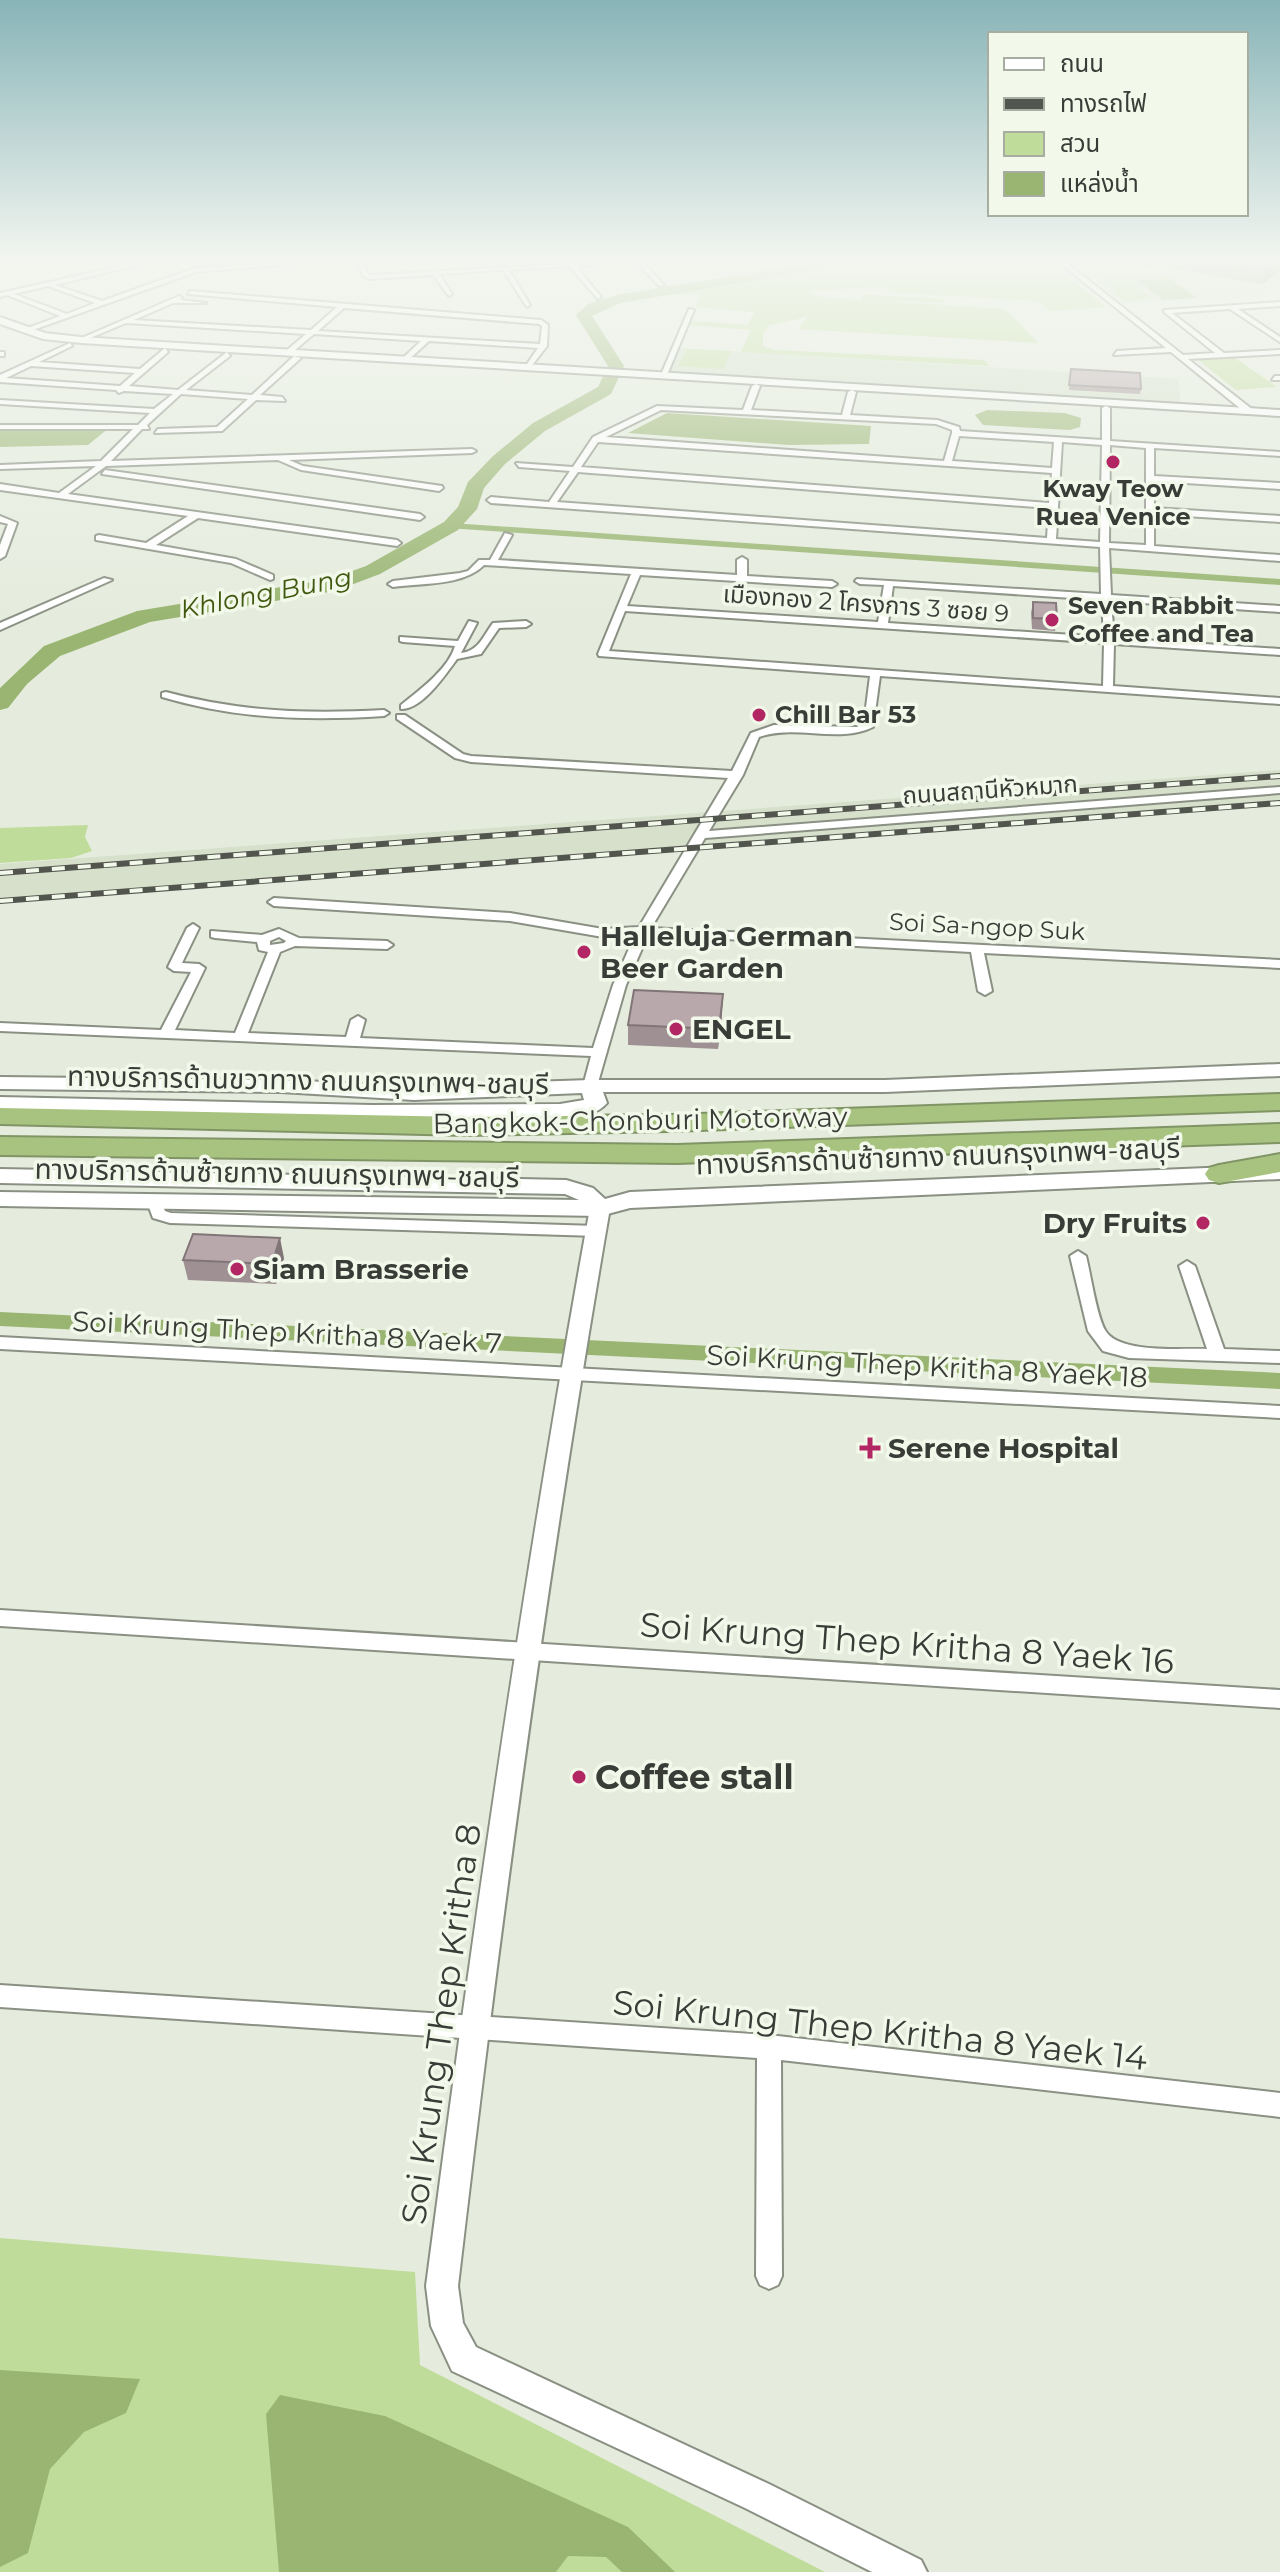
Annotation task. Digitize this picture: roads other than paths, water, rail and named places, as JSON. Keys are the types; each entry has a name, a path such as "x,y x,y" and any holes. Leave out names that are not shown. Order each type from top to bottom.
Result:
{"highway":[{"name":"Bangkok-Chonburi Motorway","path":"0,1116 466,1126 670,1123 1280,1102"},
{"name":"Bangkok-Chonburi Motorway","path":"0,1146 469,1154 677,1154 1280,1133"},
{"path":"1219,1174 1280,1163"}],"main road":[{"path":"680,380 1280,416"},
{"path":"722,380 852,392 1103,405"},
{"name":"ทางบริการด้านขวาทาง ถนนกรุงเทพฯ-ชลบุรี","path":"0,1083 281,1086 414,1093 590,1086 885,1086 1280,1070"},
{"name":"ทางบริการด้านขวาทาง ถนนกรุงเทพฯ-ชลบุรี","path":"0,1104 372,1112 560,1111 578,1110 596,1103 590,1086"},
{"path":"0,1093 231,1098 414,1093"},
{"name":"ทางบริการด้านซ้ายทาง ถนนกรุงเทพฯ-ชลบุรี","path":"2,1186 388,1195 563,1208 599,1219 630,1200 1280,1172"},
{"path":"2,1186 216,1193 307,1204"},
{"name":"ทางบริการด้านซ้ายทาง ถนนกรุงเทพฯ-ชลบุรี","path":"2,1186 155,1202 307,1204 388,1195 543,1186 577,1190 592,1198 599,1219"},
{"path":"543,1186 559,1194 563,1208"}],"street":[{"path":"13,380 282,399"},
{"path":"77,425 132,380"},
{"path":"62,494 100,467 156,411 193,380"},
{"path":"118,464 210,380"},
{"path":"3,427 77,425 219,429 268,380"},
{"path":"1210,380 1250,414"},
{"path":"747,410 756,386"},
{"path":"846,416 852,392"},
{"path":"0,402 156,411"},
{"path":"1103,405 1108,688"},
{"path":"552,504 596,439 660,408 937,422 956,429 947,464"},
{"path":"3,427 12,421 10,416"},
{"path":"956,433 1280,454"},
{"path":"596,439 1055,471"},
{"path":"1051,542 1058,440"},
{"path":"1150,445 1153,478 1150,549"},
{"path":"132,450 150,463"},
{"path":"100,467 472,451"},
{"path":"278,457 301,468 439,488"},
{"path":"519,465 1052,506"},
{"path":"0,467 100,467 420,517"},
{"path":"1153,478 1280,486"},
{"path":"0,487 397,543"},
{"path":"268,504 280,496"},
{"path":"491,500 1280,558"},
{"path":"1153,511 1280,519"},
{"path":"245,521 257,513"},
{"path":"148,546 196,515"},
{"path":"0,519 13,523 0,555"},
{"path":"493,562 508,535"},
{"path":"99,538 238,559 270,577"},
{"path":"521,564 528,552"},
{"path":"570,567 575,554"},
{"path":"742,560 742,578"},
{"path":"393,584 461,576 471,573 477,562 832,584"},
{"path":"636,572 603,654 1280,701"},
{"path":"0,627 107,580"},
{"path":"860,581 1280,609"},
{"path":"883,624 889,583"},
{"name":"เมืองทอง 2 โครงการ 3 ซอย 9","path":"620,608 1280,652"},
{"path":"166,695 232,711 324,716 403,712 432,686 454,656 472,623"},
{"path":"454,656 473,655 484,648 496,625 526,624"},
{"path":"403,639 461,644"},
{"path":"590,1086 614,998 643,931 703,835 737,775 755,735 762,730 840,732 859,730 869,725 876,671"},
{"path":"403,712 451,751 471,759 737,775"},
{"name":"ถนนสถานีหัวหมาก","path":"703,835 1280,790"},
{"name":"Soi Sa-ngop Suk","path":"274,902 510,917 603,933 643,931 1280,964"},
{"path":"166,1034 199,968 174,967 193,928"},
{"path":"215,934 263,939 279,933 290,936 293,942"},
{"path":"263,939 264,947 275,950 293,942 387,945"},
{"path":"977,948 985,991"},
{"path":"240,1036 275,950"},
{"path":"352,1041 358,1020"},
{"path":"0,1027 599,1052"},
{"path":"155,1202 158,1214 170,1218 599,1219"},
{"name":"Soi Krung Thep Kritha 8","path":"599,1219 574,1358 474,2028 442,2286 447,2326 464,2359 757,2496 909,2572"},
{"path":"1078,1256 1096,1331 1109,1347 1129,1352 1280,1357"},
{"path":"1187,1266 1217,1354"},
{"name":"Soi Krung Thep Kritha 8 Yaek 7","path":"0,1343 574,1358"},
{"name":"Soi Krung Thep Kritha 8 Yaek 18","path":"574,1358 1280,1412"},
{"name":"Soi Krung Thep Kritha 8 Yaek 16","path":"0,1618 1280,1699"},
{"name":"Soi Krung Thep Kritha 8 Yaek 14","path":"0,1996 769,2047 1280,2105"},
{"path":"769,2047 769,2276"}],"water":[{"path":"987,410 1065,413 1081,418 1080,427 1070,430 983,425 975,415"},
{"path":"667,413 871,426 869,444 789,445 628,433"},
{"path":"109,428 88,445 0,447 0,431"},
{"path":"0,2370 140,2379 126,2413 84,2432 50,2469 28,2553 0,2567"},
{"path":"280,2395 385,2416 628,2527 675,2572 622,2572 606,2557 568,2556 556,2572 279,2572 266,2414"}],"waterway":[{"name":"Khlong Bung","path":"0,703 19,679 52,651 145,616 335,585 373,570 451,526 467,509 475,486 499,460 539,427 605,390 610,380"},
{"path":"451,526 1280,582"},
{"path":"0,1319 1280,1381"}],"railway":[{"path":"0,873 1280,776"},
{"path":"0,901 1280,803"}],"place":[{"name":"Kway Teow Ruea Venice","path":"1113,462"},
{"name":"Seven Rabbit Coffee and Tea","path":"1052,620"},
{"name":"Chill Bar 53","path":"759,715"},
{"name":"Halleluja German Beer Garden","path":"584,952"},
{"name":"ENGEL","path":"676,1029"},
{"name":"Dry Fruits","path":"1203,1223"},
{"name":"Siam Brasserie","path":"237,1269"},
{"name":"Serene Hospital","path":"870,1448"},
{"name":"Coffee stall","path":"579,1777"}]}
